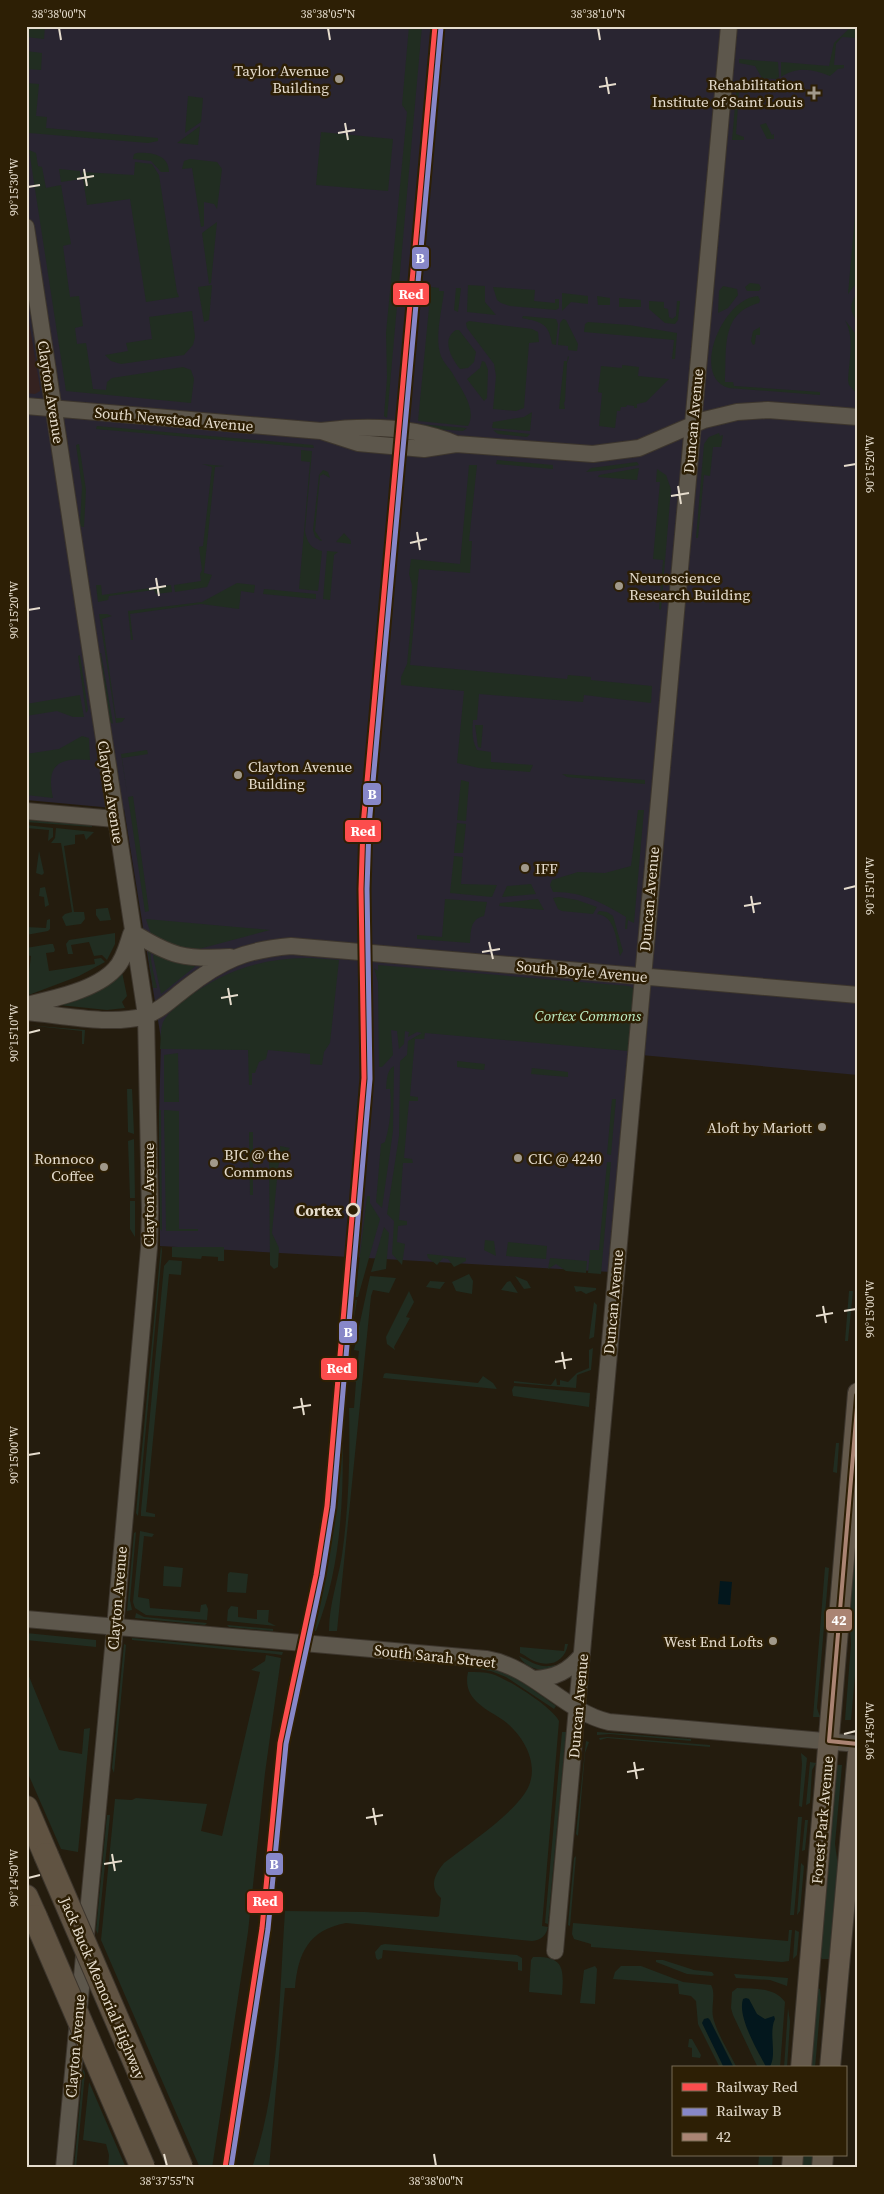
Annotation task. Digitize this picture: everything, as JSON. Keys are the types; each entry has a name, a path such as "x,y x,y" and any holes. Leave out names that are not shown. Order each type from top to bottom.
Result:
{"highway":[{"name":"Jack Buck Memorial Highway","path":"26,1808 181,2168"},
{"path":"31,1907 143,2168"}],"main road":[{"name":"Forest Park Avenue","path":"801,2066 858,1393"},
{"name":"Forest Park Avenue","path":"830,2066 858,1752"}],"street":[{"name":"Duncan Avenue","path":"555,1951 729,26"},
{"name":"Clayton Avenue","path":"26,227 146,1016 150,1236 64,2168"},
{"name":"South Newstead Avenue","path":"26,406 321,431 358,443 424,449 456,444 578,454 608,454 645,446 719,415 756,410 858,418"},
{"path":"26,811 115,819"},
{"path":"26,1006 68,994 108,975 122,960 132,932 166,952 178,956 210,958 234,956"},
{"name":"South Boyle Avenue","path":"26,1012 107,1019 129,1019 146,1016 204,974 234,956 271,947 291,946 858,994"},
{"name":"South Sarah Street","path":"26,1620 486,1659 508,1665 534,1679 578,1709 602,1720 858,1744"},
{"path":"534,1679 560,1674 572,1667 582,1655"}],"shaded area":[{"path":"26,26 858,26 858,1075 630,1054 611,1272 160,1246 159,1118 161,1039 124,809 26,800"},
{"path":"26,303 40,388 40,391 35,394 26,393"}],"green space":[{"path":"26,26 45,26 44,39 26,37"},
{"path":"409,26 422,26 387,418 384,416 387,378 386,333 407,112 402,105"},
{"path":"858,26 858,38 842,37 836,44 834,65 844,65 844,68 838,69 830,76 799,70 781,77 781,62 829,66 834,43 851,27"},
{"path":"26,51 42,53 41,70 26,69"},
{"path":"739,59 778,62 779,77 776,79 762,78 755,66 739,63"},
{"path":"26,83 39,84 36,116 47,117 46,128 158,138 158,141 148,143 29,133 29,136 27,135"},
{"path":"737,83 744,84 742,89 749,89 747,93 739,91 736,134 744,137 744,140 732,140"},
{"path":"188,96 203,98 201,122 185,133"},
{"path":"766,123 772,135 774,134 774,139 767,139 760,125"},
{"path":"200,126 198,145 177,143"},
{"path":"321,132 393,139 388,191 316,185"},
{"path":"29,150 36,153 38,166 42,167 46,188 61,185 71,244 63,246 70,297 79,296 83,326 75,328 77,344 86,343 93,389 106,390 107,382 112,378 183,367 191,370 194,379 191,403 66,391"},
{"path":"148,153 163,158 169,172 161,172 151,161 133,159 134,154"},
{"path":"190,159 217,162 222,169 217,209 214,204 204,202 204,226 201,227 192,168 182,169 184,161"},
{"path":"135,162 152,164 159,175 179,297 146,302 130,199 87,205 82,172 134,175"},
{"path":"59,169 80,171 81,179 61,182"},
{"path":"855,216 858,216 858,281 848,294"},
{"path":"217,222 211,283 209,284 202,233"},
{"path":"750,283 759,284 761,288 759,291 747,291 745,287"},
{"path":"212,285 209,320 204,322 198,287"},
{"path":"468,285 485,286 485,302 496,315 467,312"},
{"path":"723,286 737,289 738,295 728,308 718,313 719,291"},
{"path":"431,287 444,291 439,330 440,353 470,407 471,413 468,426 418,421"},
{"path":"493,287 535,290 534,301 555,303 555,299 559,299 559,308 556,310 510,306 497,300"},
{"path":"456,288 461,288 458,312 454,310"},
{"path":"858,292 858,323 851,308"},
{"path":"562,293 588,296 588,304 571,302 562,311"},
{"path":"597,296 610,298 610,305 598,305"},
{"path":"758,296 759,303 746,308 738,315 728,334 725,382 733,382 734,386 820,392 820,395 729,388 718,381 712,370 715,339 723,323 733,310 745,300"},
{"path":"619,298 641,300 641,307 619,307"},
{"path":"649,301 664,302 664,308 668,309 669,317 672,319 676,316 677,301 680,301 678,320 675,324 665,323 649,309"},
{"path":"192,311 195,337 193,345 184,355 121,364 111,361 105,355 128,351 126,343 152,339 149,317"},
{"path":"523,316 556,319 558,324 556,345 552,344 549,332 543,325 539,322 522,318"},
{"path":"563,319 566,320 578,344 577,351 568,350 568,346 558,345 560,323"},
{"path":"845,320 858,337 857,394 849,385 848,380 851,342"},
{"path":"469,321 532,329 538,332 539,342 529,343 524,408 516,411 493,409 496,376 494,364 467,328 466,323"},
{"path":"588,322 629,325 677,333 675,359 672,359 674,340 584,332 585,324"},
{"path":"760,327 760,335 756,335 755,344 753,345 751,341 753,331"},
{"path":"456,330 459,330 476,352 474,362 468,368 460,369 453,360 449,349 449,338"},
{"path":"568,356 565,409 559,409 564,361 567,361"},
{"path":"482,361 485,362 488,370 487,398 484,401 467,379 480,368"},
{"path":"622,365 639,367 638,376 669,379 646,402 637,404 637,408 627,405 626,407 621,407 620,411 617,411 615,428 599,426 602,393 598,392 601,366 622,368"},
{"path":"532,412 530,431 492,428 493,422 524,417"},
{"path":"418,424 467,428 463,431 420,428"},
{"path":"97,426 313,445 314,448 96,429"},
{"path":"493,430 530,434 527,437 498,434"},
{"path":"719,433 720,436 723,435 721,447 713,447 710,476 704,475 698,538 696,538 704,444 709,437"},
{"path":"79,444 86,490 84,527 80,525 82,487 76,445"},
{"path":"301,450 312,451 305,531 310,544 315,549 322,551 318,591 299,589 310,462 301,461"},
{"path":"497,460 553,465 553,469 496,464"},
{"path":"637,462 639,465 586,472 591,468"},
{"path":"202,464 224,466 215,467 204,573 212,575 207,587 175,592 174,585 201,581 200,574 202,570 199,547 203,546 212,467"},
{"path":"469,465 477,465 469,541 472,541 470,573 419,569 410,665 567,679 568,675 591,677 591,680 652,686 651,703 584,695 583,702 479,694 477,720 473,720 472,728 477,750 491,752 491,762 533,765 530,772 479,768 457,763 464,691 401,685 401,677 407,664 411,623 412,585 409,574 411,559 460,564"},
{"path":"639,468 637,480 598,477 599,475"},
{"path":"657,469 666,475 671,489 661,610 659,609 663,560 653,559 660,482 656,482"},
{"path":"323,470 328,472 330,478 323,474 320,476 315,531 321,541 315,537 313,530 319,475"},
{"path":"344,533 351,541 351,544 336,542"},
{"path":"327,551 338,552 334,555 330,600 323,599"},
{"path":"237,583 255,585 254,593 241,591 239,609 201,604 130,614 133,640 131,640 128,611 202,602"},
{"path":"96,585 101,585 102,595 171,585 172,592 156,594 154,590 109,596 108,600 98,602"},
{"path":"264,589 316,594 316,599 263,594"},
{"path":"99,614 112,616 102,619 116,718 125,718 122,722 116,723"},
{"path":"101,653 113,724 110,722"},
{"path":"80,655 88,710 86,713 78,656"},
{"path":"80,695 84,717 73,717 57,711 26,716 26,704"},
{"path":"475,725 483,725 481,748 478,747"},
{"path":"82,736 89,738 90,760 69,760 56,766 51,778 53,798 26,795 26,754 59,749"},
{"path":"147,750 148,754 122,758 127,793 121,754"},
{"path":"562,774 645,780 645,784 567,777"},
{"path":"461,780 469,782 466,821 457,820"},
{"path":"133,796 149,911 145,912 128,797"},
{"path":"638,810 644,810 634,923 628,920 627,929 625,929 626,917 582,896 553,892 550,885 552,880 578,872 605,873 631,866"},
{"path":"26,820 92,825 92,827 26,822"},
{"path":"457,823 466,824 463,853 454,853"},
{"path":"26,825 53,828 53,837 48,841 49,830 26,828"},
{"path":"56,828 94,832 86,840 84,834 75,835 75,844 64,846 74,912 84,912 85,919 81,924 66,926 62,917 72,912 61,843 51,843 55,838"},
{"path":"39,851 44,873 42,875 36,873"},
{"path":"454,856 463,857 461,884 497,885 492,897 450,893"},
{"path":"531,884 536,894 502,897 507,886"},
{"path":"45,887 49,905 45,907 44,897 39,896 40,888"},
{"path":"553,898 577,900 597,907 593,914 562,911 558,909"},
{"path":"445,899 487,902 484,916 476,920 472,926 470,943 417,939 417,935 442,937"},
{"path":"538,899 544,910 499,906 500,903"},
{"path":"108,908 111,920 100,921 96,915 96,909"},
{"path":"599,911 607,912 613,916 623,951 620,956 612,924 608,919 597,914"},
{"path":"50,919 50,929 48,931 26,935 26,927 46,928 47,920"},
{"path":"146,919 270,930 199,949 172,946 151,934"},
{"path":"115,933 115,944 107,960 102,955 94,956 89,942 71,945 73,954 68,954 66,944 69,940"},
{"path":"53,944 55,950 54,952 46,953 49,971 95,964 94,959 101,958 105,962 79,976 26,996 31,956 26,955 26,948"},
{"path":"149,951 151,951 151,963 157,988 153,988"},
{"path":"155,953 197,965 161,994 153,956"},
{"path":"294,958 339,960 330,1043 324,1052 322,1065 310,1064 310,1054 268,1050 266,1059 259,1062 255,1073 252,1073 252,1085 249,1085 248,1050 160,1049 162,1025 167,1016 185,1000 213,981 260,963"},
{"name":"Cortex Commons","path":"378,965 629,986 634,989 628,1051 425,1033 424,1039 415,1039 410,1096 418,1097 418,1101 409,1101 404,1158 412,1159 413,1163 403,1163 399,1220 407,1221 407,1225 398,1226 397,1242 405,1244 402,1265 392,1254 394,1221 387,1214 399,1136 400,1061 407,1055 408,1041 422,1033 417,1032 408,1037 409,1032 405,1031 404,1044 399,1049 397,1031 391,1030 393,1055 382,1067 379,1067 378,982 374,968 378,971"},
{"path":"122,972 127,996 122,1002 125,1008 107,1010 59,1005"},
{"path":"26,1025 85,1030 84,1044 82,1044 82,1031"},
{"path":"178,1053 179,1102 164,1102 164,1055"},
{"path":"457,1061 485,1064 484,1070 457,1067"},
{"path":"394,1066 393,1131 382,1208 376,1202 381,1144 385,1142 390,1116 390,1089 386,1089 387,1080 388,1073"},
{"path":"532,1068 568,1072 568,1077 531,1074"},
{"path":"127,1089 132,1089 134,1134 128,1132"},
{"path":"612,1099 616,1099 611,1155 607,1154"},
{"path":"159,1110 161,1110 162,1231 160,1229"},
{"path":"164,1110 179,1111 179,1229 198,1229 198,1231 166,1231"},
{"path":"249,1132 253,1132 253,1195 250,1195"},
{"path":"134,1139 135,1198 130,1198 128,1141"},
{"path":"280,1146 290,1148 280,1159 278,1168 272,1233 279,1248 278,1267 274,1269 270,1265 269,1157 270,1155 280,1155"},
{"path":"607,1162 611,1162 601,1274 588,1273 590,1250 599,1250"},
{"path":"367,1196 370,1196 370,1203 380,1219 358,1297 355,1297"},
{"path":"130,1201 135,1201 135,1237 130,1229"},
{"path":"384,1227 389,1233 386,1269 371,1272"},
{"path":"485,1240 494,1241 496,1256 484,1250"},
{"path":"508,1242 547,1246 546,1259 506,1256"},
{"path":"161,1246 162,1251 138,1516 136,1513"},
{"path":"172,1247 224,1247 224,1261 218,1261 218,1257 202,1256 201,1259 172,1257"},
{"path":"427,1254 466,1258 466,1261 454,1267 448,1259 443,1258 437,1265 428,1258"},
{"path":"550,1258 587,1261 586,1273 566,1271 556,1264 548,1269"},
{"path":"169,1260 182,1261 181,1275 169,1274 146,1512 155,1514 155,1517 141,1516 164,1266"},
{"path":"469,1274 473,1281 472,1294 456,1291 452,1282"},
{"path":"370,1276 396,1278 389,1293 373,1290 371,1296 337,1631 329,1631 330,1612 342,1555 348,1500 349,1408 354,1408 356,1382 351,1381 351,1377 356,1377 359,1351 354,1350"},
{"path":"515,1276 527,1281 531,1288 524,1289"},
{"path":"430,1281 445,1282 440,1289 426,1287"},
{"path":"510,1281 518,1293 501,1290"},
{"path":"574,1286 596,1288 596,1290 586,1294 581,1291 576,1292"},
{"path":"409,1291 414,1302 406,1317 410,1318 394,1347 395,1350 387,1344 386,1337"},
{"path":"849,1291 853,1291 848,1341 845,1341"},
{"path":"357,1300 345,1372 350,1306"},
{"path":"594,1302 597,1305 594,1337 589,1339"},
{"path":"593,1348 591,1370 577,1375 576,1388 514,1383 514,1381 551,1385 556,1378 557,1385 560,1385 560,1380 568,1382 577,1373 589,1368 589,1350"},
{"path":"386,1373 478,1383 483,1376 493,1383 497,1389 383,1378"},
{"path":"514,1386 590,1393 589,1407 513,1396 512,1390"},
{"path":"342,1401 341,1518 333,1575 326,1604 316,1631 308,1631 316,1603 327,1546 338,1459"},
{"path":"836,1443 839,1443 837,1473 833,1472"},
{"path":"858,1498 858,1643 851,1720 845,1720 851,1644 849,1614"},
{"path":"140,1531 154,1534 152,1537 144,1536 138,1597 149,1599 150,1608 200,1612 201,1605 206,1604 208,1609 207,1620 146,1615 135,1608 133,1602"},
{"path":"136,1532 130,1600 132,1610 127,1611 134,1533"},
{"path":"164,1566 183,1568 181,1587 163,1586"},
{"path":"825,1567 829,1568 817,1708 820,1717 813,1717"},
{"path":"230,1572 248,1574 246,1593 227,1592 228,1574"},
{"path":"231,1606 238,1607 238,1617 257,1619 257,1610 269,1610 268,1622 276,1626 227,1621 228,1610"},
{"path":"136,1613 144,1617 207,1623 205,1625 135,1618"},
{"path":"227,1625 273,1629 273,1631 229,1627"},
{"path":"26,1633 96,1640 96,1647 26,1640"},
{"path":"132,1638 283,1652 282,1655 132,1640"},
{"path":"124,1644 126,1645 114,1773 112,1768"},
{"path":"565,1644 568,1644 564,1655 556,1661 546,1664 534,1661 520,1653 520,1647 564,1651"},
{"path":"266,1655 281,1658 265,1773 248,1932 212,2168 200,2168 101,1940 115,1799 132,1800 136,1798 207,1804 201,1831 222,1836 260,1672 251,1670 265,1661"},
{"path":"519,1656 540,1665 555,1665 557,1670 535,1669 526,1664"},
{"path":"472,1668 484,1668 506,1674 517,1679 556,1706 554,1709 506,1677 491,1671"},
{"path":"26,1669 59,1750 82,1754 84,1729 90,1728 78,1852 61,1849 26,1769"},
{"path":"468,1672 489,1673 508,1681 548,1708 559,1721 542,1926 548,1927 546,1933 538,1940 532,1941 346,1923 322,1931 307,1945 302,1954 295,1988 285,1988 269,2168 252,2168 261,2137 273,2073 277,2041 285,1911 365,1912 439,1916 441,1898 435,1890 434,1881 441,1867 509,1812 525,1793 530,1783 531,1763 529,1753 524,1744 511,1727 482,1707 472,1696 468,1689"},
{"path":"562,1732 566,1732 548,1924 545,1923"},
{"path":"597,1732 691,1739 691,1741 610,1734 597,1735"},
{"path":"607,1737 710,1745 710,1747 607,1738 600,1740 599,1738"},
{"path":"586,1741 589,1742 585,1753 578,1836 576,1834"},
{"path":"801,1753 807,1758 802,1807 799,1806"},
{"path":"810,1762 816,1763 812,1770 810,1803 806,1805"},
{"path":"836,1765 842,1765 835,1844 839,1874 831,1955 829,1959 822,1959 819,1955"},
{"path":"107,1815 110,1815 98,1934 96,1930"},
{"path":"798,1817 802,1817 794,1915 790,1915"},
{"path":"805,1820 808,1820 805,1850 802,1851"},
{"path":"576,1856 570,1926 568,1925 574,1858"},
{"path":"801,1863 804,1866 800,1911 797,1915"},
{"path":"573,1923 788,1941 789,1930 792,1930 789,1961 591,1947 591,1944 574,1939 572,1934"},
{"path":"795,1930 799,1932 797,1955 793,1959"},
{"path":"381,1945 517,1955 522,1958 522,1971 518,1970 518,1962 383,1950 382,1958 378,1960 375,1952"},
{"path":"533,1957 551,1959 560,1966 563,1978 562,1995 529,1992 531,1960"},
{"path":"656,1960 663,1960 694,1970 712,1972 714,1975 687,1974 656,1962"},
{"path":"595,1966 597,1969 595,2004 580,2003 584,1970"},
{"path":"621,1966 641,1966 683,1982 711,1985 713,1992 713,2017 720,2036 736,2066 719,2066 698,2024 696,2001 691,1996 679,1994 678,1984 613,1979 615,1972"},
{"path":"734,1974 788,1978 787,1986 770,1980 736,1978"},
{"path":"737,1988 770,1991 781,1997 785,2002 780,2066 757,2066 733,2015 731,2008 732,1992"},
{"path":"817,1988 820,1989 821,1999 815,2066 810,2066"},
{"path":"788,2008 790,2022 787,2066 784,2066"},
{"path":"689,2039 692,2039 701,2055 700,2058 692,2057 692,2048 688,2047"},
{"path":"83,2069 85,2073 76,2168 74,2168"},
{"path":"89,2082 126,2168 108,2168 109,2155 106,2144 83,2140"},
{"path":"759,2156 773,2156 772,2168 758,2168"},
{"path":"802,2156 815,2156 813,2168 801,2168"}],"water":[{"path":"720,1581 732,1582 730,1605 718,1604"},
{"path":"743,1999 749,1999 757,2014 765,2019 774,2016 772,2031 773,2057 770,2066 766,2066 746,2024 743,2015"},
{"path":"708,2018 710,2020 733,2066 723,2066 702,2023 704,2019"}],"tram line":[{"path":"372,828 385,685 385,565"}],"rail line":[{"name":"Red","path":"225,2168 262,1928 280,1743 316,1575 327,1506 364,1078 361,889 363,826 435,26"},
{"name":"B","path":"231,2168 268,1929 286,1744 322,1576 333,1507 370,1079 367,889 369,826 441,27"}],"transit line":[{"name":"42","path":"858,1396 829,1741 858,1744"}],"place":[{"name":"Taylor Avenue Building","path":"339,79"},
{"name":"Rehabilitation Institute of Saint Louis","path":"814,93"},
{"name":"Neuroscience Research Building","path":"619,586"},
{"name":"Clayton Avenue Building","path":"238,775"},
{"name":"IFF","path":"525,868"},
{"name":"Aloft by Mariott","path":"822,1127"},
{"name":"CIC @ 4240","path":"518,1158"},
{"name":"BJC @ the Commons","path":"214,1163"},
{"name":"Ronnoco Coffee","path":"104,1167"},
{"name":"Cortex","path":"353,1210"},
{"name":"West End Lofts","path":"773,1641"}]}
